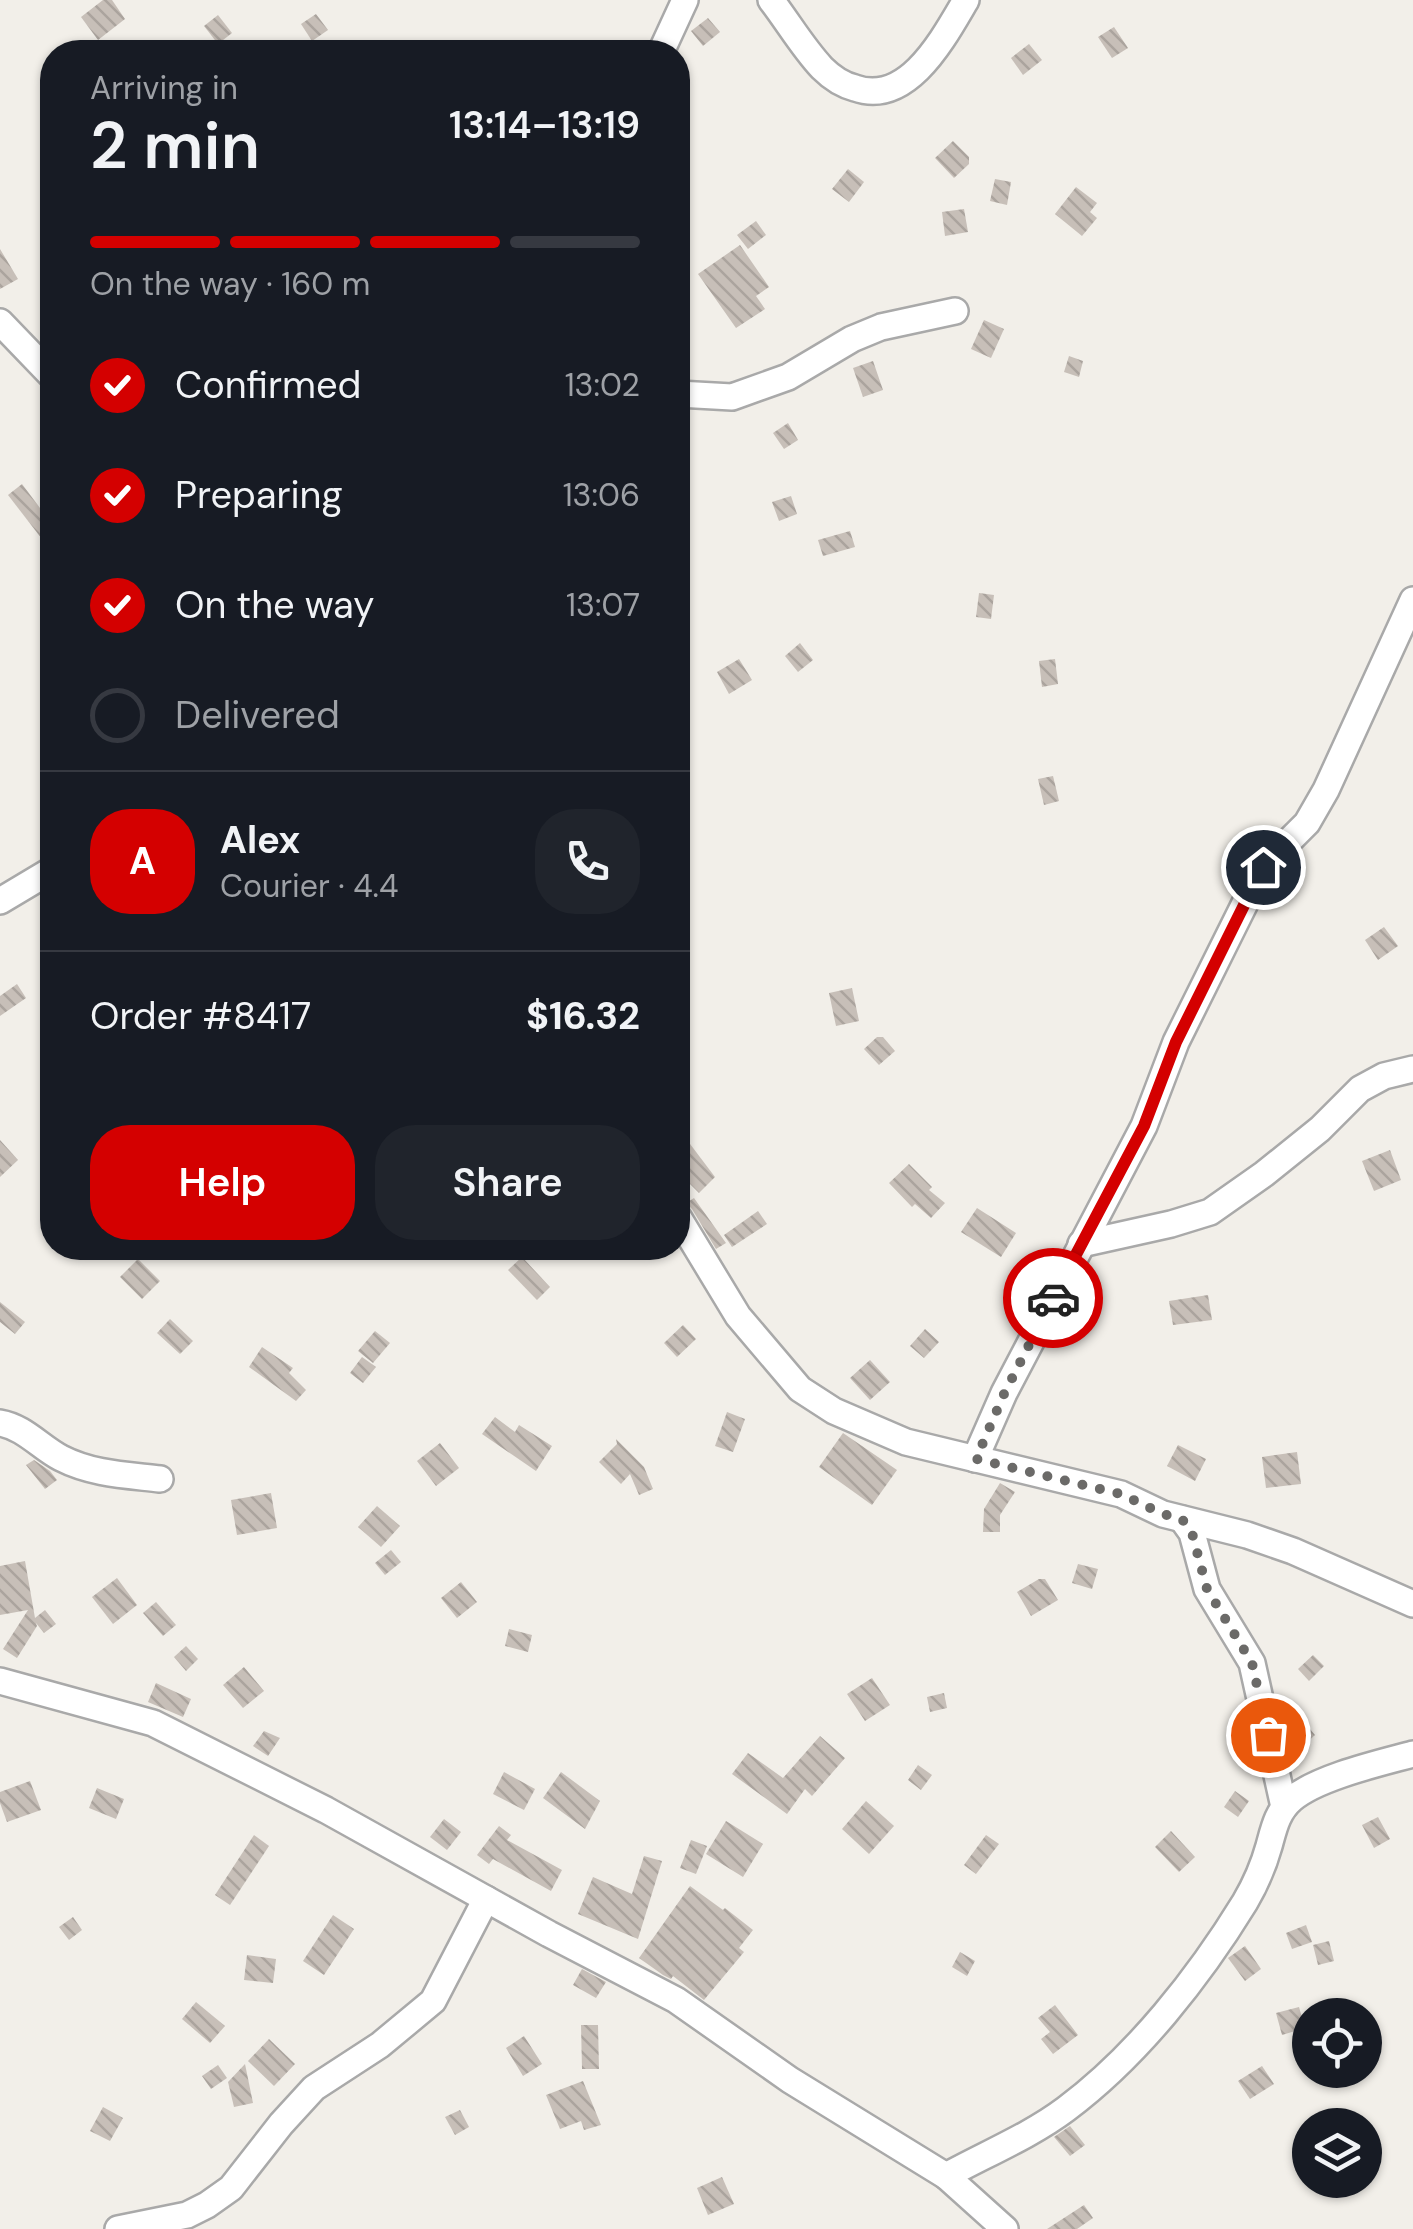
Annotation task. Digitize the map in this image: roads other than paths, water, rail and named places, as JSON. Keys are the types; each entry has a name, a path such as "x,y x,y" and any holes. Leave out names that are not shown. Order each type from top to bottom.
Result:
{"street":[{"path":"667,40 685,0"},
{"path":"771,0 824,70 844,84 880,91 896,86 916,72 945,36 966,0"},
{"path":"690,394 732,396 788,377 852,339 881,327 955,311"},
{"path":"0,322 40,364"},
{"path":"976,1459 1004,1394 1144,1126 1176,1042 1263,867 1307,823 1326,790 1413,600"},
{"path":"0,901 40,877"},
{"path":"1081,1244 1210,1212 1320,1129 1360,1089 1384,1076 1413,1069"},
{"path":"690,1238 738,1316 800,1389 834,1411 906,1442 1121,1494 1163,1514 1247,1535 1413,1604"},
{"path":"0,1423 80,1466 106,1473 160,1478"},
{"path":"1182,1519 1192,1533 1207,1589 1252,1663 1284,1808"},
{"path":"0,1681 152,1723 326,1810 676,2000 790,2080 946,2176 1005,2229"},
{"path":"946,2176 1066,2109 1163,2017 1212,1954 1248,1898 1275,1821 1295,1796 1339,1775 1413,1754"},
{"path":"118,2229 187,2216 230,2188 314,2088 380,2045 433,2001 486,1899"}]}
